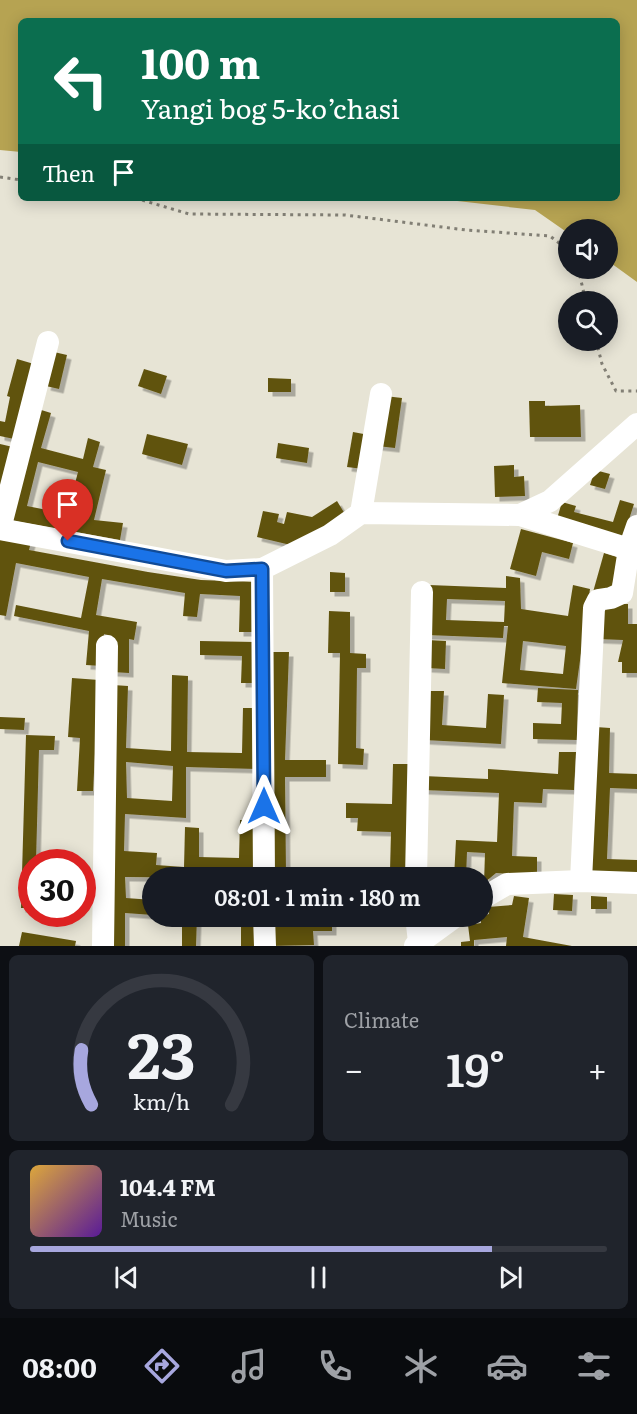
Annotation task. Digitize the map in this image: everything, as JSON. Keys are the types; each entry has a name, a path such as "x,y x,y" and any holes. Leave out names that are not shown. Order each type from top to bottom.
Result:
{"street":[{"path":"48,342 0,529 226,571 262,569 330,535 361,513 520,515 629,549"},
{"path":"361,513 381,394"},
{"path":"520,515 550,501 637,424"},
{"path":"580,881 594,608 598,600 622,593 629,549 634,527 637,526"},
{"path":"262,569 264,867"},
{"path":"416,867 422,592"},
{"path":"103,946 107,646"},
{"path":"493,892 507,884 580,881 637,883"},
{"path":"264,927 265,946"},
{"path":"416,927 417,944"},
{"path":"417,944 441,927"}],"path":[{"path":"0,177 18,180"},
{"path":"145,201 189,214 345,215 466,230 550,236 558,242"},
{"path":"599,351 602,364 616,391 637,391"}],"shaded area":[{"path":"0,0 637,0 637,282 618,268 618,219 558,219 558,226 535,210 457,201 620,201 620,18 18,18 18,152 0,150"}],"building":[{"path":"54,352 67,355 59,389 46,386"},
{"path":"17,359 34,364 14,439 0,436 0,421 5,422 10,397 7,396"},
{"path":"144,369 167,376 161,394 138,386"},
{"path":"268,378 291,379 291,392 268,392"},
{"path":"385,396 402,398 395,448 377,446"},
{"path":"529,401 545,401 545,406 580,405 581,437 530,437"},
{"path":"38,409 51,413 41,448 83,459 88,438 100,442 93,467 106,470 94,520 123,523 120,540 9,520","holes":["38,462 78,472 67,514 27,506"]},
{"path":"353,432 369,435 363,469 347,467"},
{"path":"147,434 188,444 182,465 142,454"},
{"path":"278,443 309,448 307,463 276,458"},
{"path":"0,444 13,447 0,498"},
{"path":"514,465 514,477 524,476 525,496 495,497 494,466"},
{"path":"595,470 610,474 605,489 590,485"},
{"path":"620,500 634,504 622,541 556,522 562,502 576,506 574,512 613,522"},
{"path":"337,501 345,514 299,547 257,537 263,511 279,514 277,522 284,524 287,512 312,517"},
{"path":"521,529 573,543 569,559 542,552 536,576 510,569"},
{"path":"0,538 31,542 29,550 148,572 201,580 258,582 257,632 239,632 240,596 200,594 197,617 183,616 185,593 102,579 96,615 137,622 134,640 129,639 129,673 112,672 112,636 104,634 102,666 86,665 89,631 14,616 16,605 81,618 89,577 16,563 6,616 0,615"},
{"path":"604,553 620,558 609,596 593,592"},
{"path":"330,572 345,573 345,592 330,592"},
{"path":"506,576 520,578 521,609 568,616 573,585 590,589 576,689 502,683 508,626 504,626 503,638 427,635 429,585 506,588","holes":["447,599 505,601 504,622 446,620","523,641 566,646 563,674 520,670"]},
{"path":"599,604 628,604 628,624 637,624 637,673 622,673 622,662 618,662 623,640 598,639"},
{"path":"329,611 350,612 350,653 366,654 366,668 357,668 356,748 364,749 363,765 338,764 340,653 328,653"},
{"path":"428,640 446,641 445,669 427,668"},
{"path":"200,641 258,642 257,683 241,683 242,656 200,655"},
{"path":"269,652 289,652 285,760 326,760 326,777 285,777 286,867 270,867"},
{"path":"172,675 188,676 187,752 242,753 243,708 259,708 259,769 186,767 186,818 125,814 124,851 157,853 156,865 184,867 142,867 142,877 125,877 126,898 142,899 142,914 125,913 125,946 108,946 113,685 128,686 126,748 171,751","holes":["126,762 173,766 172,801 127,798"]},
{"path":"72,678 99,680 93,791 77,791 80,738 68,737"},
{"path":"538,688 578,690 577,740 533,739 533,723 561,724 562,703 537,702"},
{"path":"426,691 444,691 442,725 486,728 488,694 504,695 501,744 424,740"},
{"path":"0,717 25,718 24,730 0,729"},
{"path":"596,727 610,728 609,773 637,774 637,789 610,788 607,859 637,860 637,878 590,876"},
{"path":"26,735 55,736 54,750 39,750 36,849 23,849"},
{"path":"559,752 576,752 574,790 543,789 542,803 514,802 512,856 537,857 537,875 496,873 493,876 493,867 485,867 485,853 467,852 466,867 455,867 456,840 497,842 499,793 423,790 424,776 488,779 488,769 558,774"},
{"path":"393,764 409,764 408,867 390,867 391,832 357,831 358,818 346,818 346,803 392,804"},
{"path":"240,820 258,820 257,867 184,867 185,827 199,828 199,857 239,858"},
{"path":"554,894 573,895 572,911 553,910"},
{"path":"514,896 529,898 523,937 572,946 506,946 507,937 474,940 474,946 461,946 461,942 470,941 468,927 493,927 493,907 512,905"},
{"path":"591,896 607,897 607,909 591,909"},
{"path":"182,927 197,927 196,946 182,946"},
{"path":"241,927 257,927 257,946 241,946"},
{"path":"271,927 332,927 332,931 313,931 314,945 271,946"},
{"path":"22,932 76,941 75,946 19,946"}],"route":[{"path":"68,541 226,571 262,569 264,806"}]}
